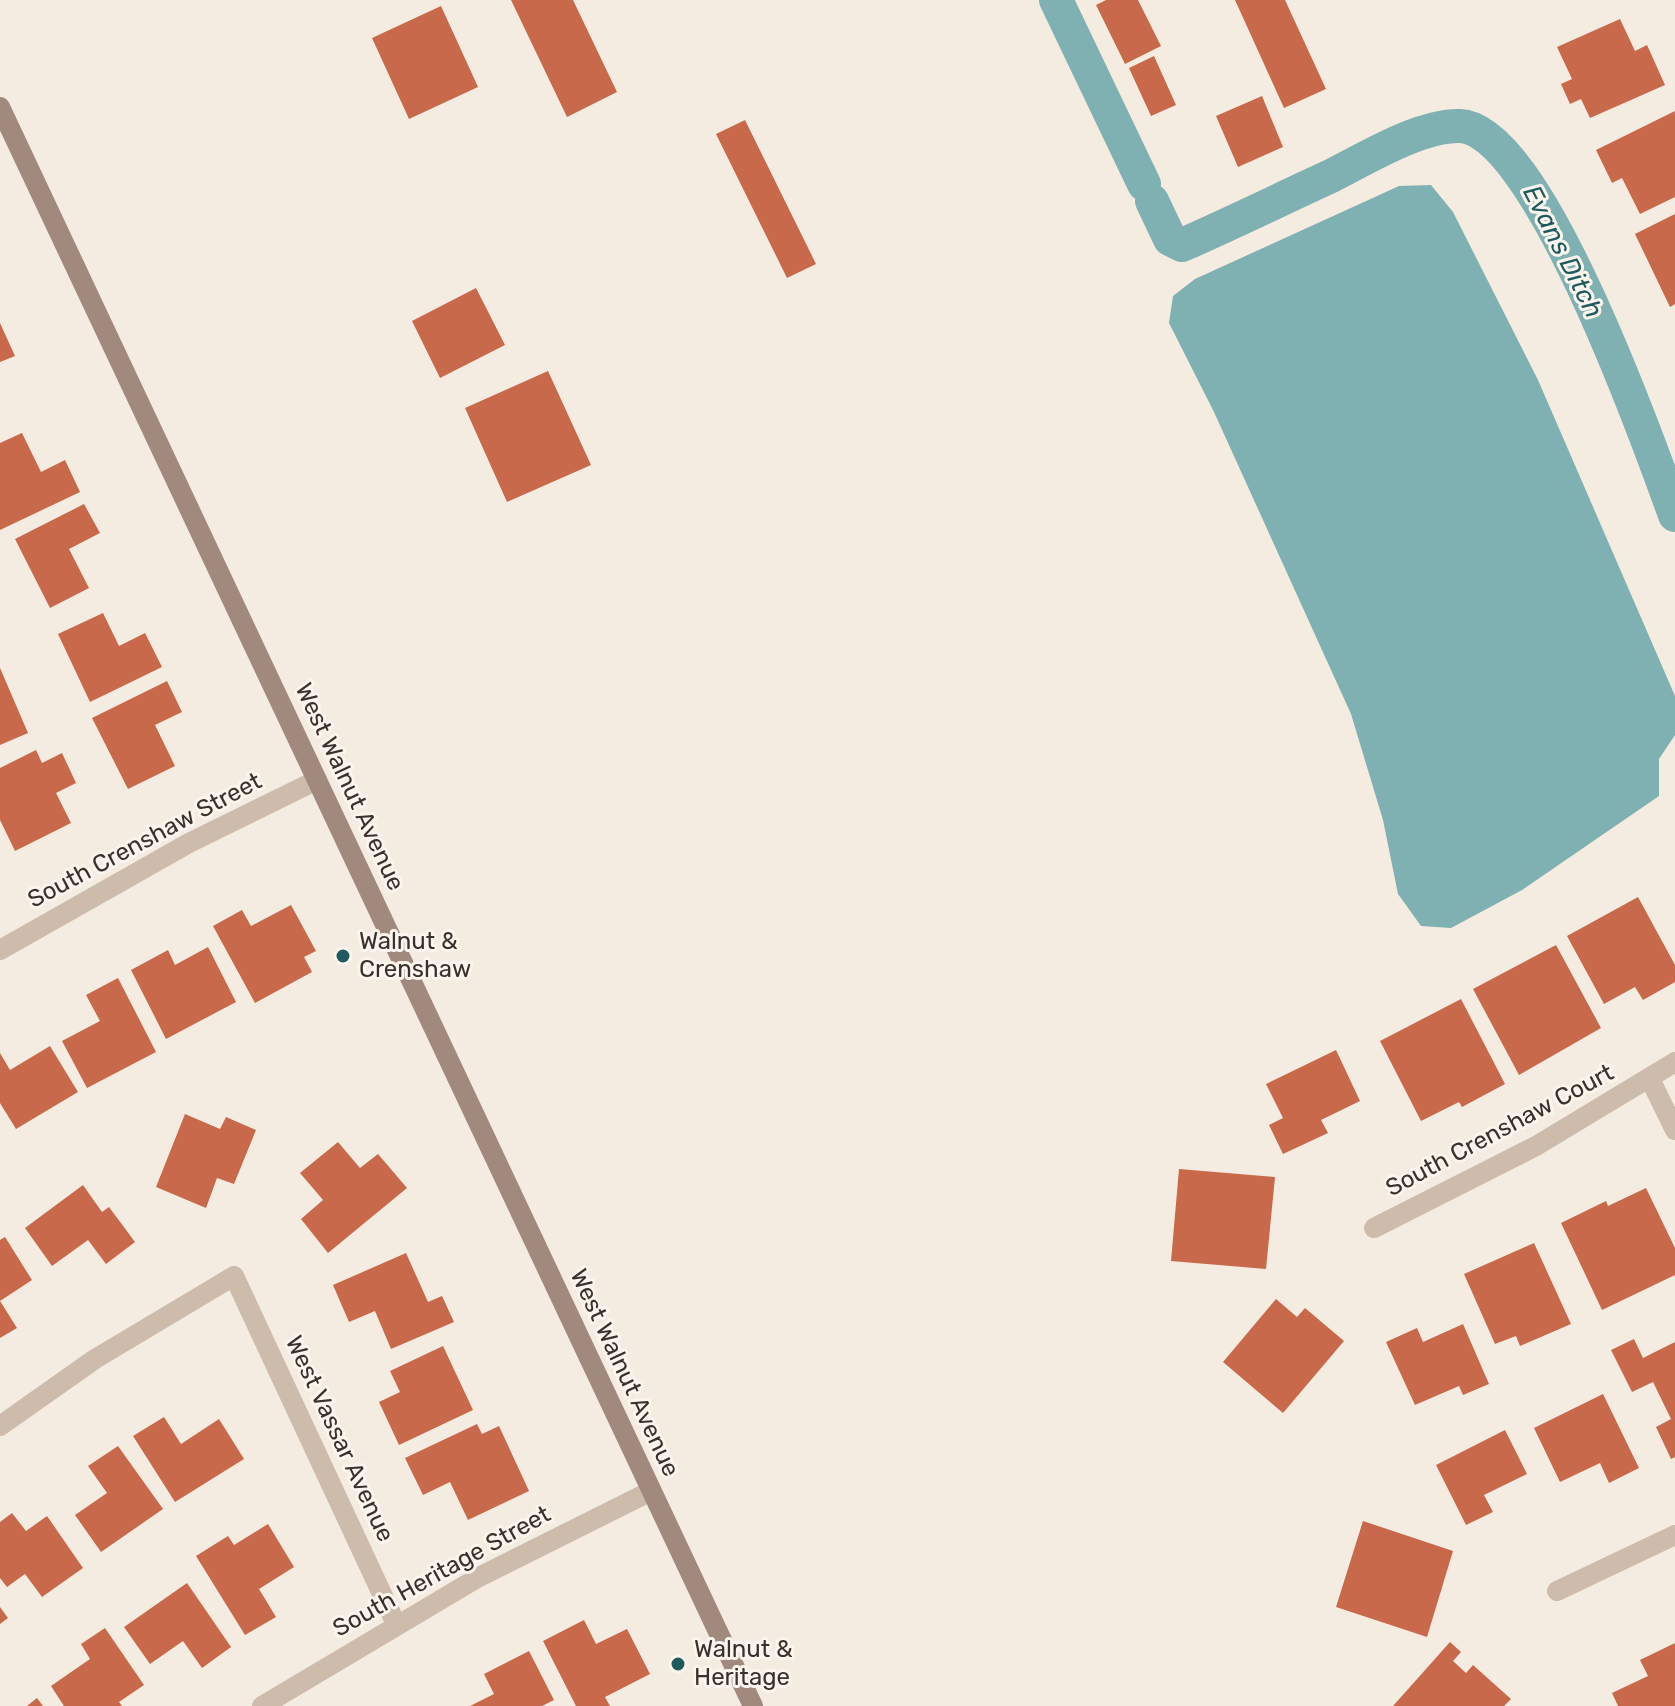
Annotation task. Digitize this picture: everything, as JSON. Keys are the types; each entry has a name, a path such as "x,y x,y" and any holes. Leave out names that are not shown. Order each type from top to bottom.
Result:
{"main road":[{"name":"West Walnut Avenue","path":"0,107 753,1706"}],"street":[{"name":"South Crenshaw Street","path":"0,950 189,843 317,780"},
{"path":"1675,1062 1650,1079 1675,1130"},
{"name":"South Crenshaw Court","path":"1374,1228 1536,1146 1650,1079"},
{"name":"West Vassar Avenue","path":"0,1426 95,1359 234,1276 396,1624"},
{"name":"South Heritage Street","path":"262,1706 396,1624 538,1546 651,1491"},
{"path":"1557,1591 1675,1535"}],"water":[{"path":"1431,185 1453,212 1538,380 1675,696 1675,735 1659,759 1659,796 1522,890 1451,928 1421,926 1398,894 1383,820 1351,714 1214,412 1169,323 1173,296 1195,279 1399,186"}],"building":[{"path":"511,0 573,0 617,92 567,117"},
{"path":"1106,0 1138,0 1161,46 1125,64 1096,5"},
{"path":"1235,0 1285,0 1326,89 1284,108"},
{"path":"441,6 478,87 409,119 372,38"},
{"path":"1620,19 1635,51 1647,45 1665,85 1590,118 1581,99 1570,104 1561,84 1572,79 1557,47"},
{"path":"1154,56 1176,105 1151,116 1129,68"},
{"path":"1262,96 1283,147 1238,167 1216,116"},
{"path":"1675,111 1675,197 1640,214 1622,178 1612,183 1596,150"},
{"path":"745,120 816,264 787,278 716,134"},
{"path":"1675,214 1675,304 1670,307 1635,234"},
{"path":"476,288 505,345 440,378 412,321"},
{"path":"0,323 15,356 0,362"},
{"path":"548,371 591,465 507,502 465,408"},
{"path":"22,433 41,472 65,460 80,492 0,530 0,443"},
{"path":"84,504 100,533 69,549 89,588 50,608 15,539"},
{"path":"103,613 119,646 145,633 162,667 90,702 58,634"},
{"path":"0,668 28,733 0,745"},
{"path":"167,681 182,712 155,725 175,766 128,789 92,718"},
{"path":"36,750 42,763 62,753 76,783 56,793 71,823 15,851 0,820 0,768"},
{"path":"1638,897 1675,965 1675,982 1643,1000 1635,987 1604,1004 1567,936"},
{"path":"291,905 316,951 304,957 312,972 255,1003 213,926 242,910 251,926"},
{"path":"1556,945 1601,1028 1519,1075 1473,989"},
{"path":"208,947 236,1002 166,1039 131,970 168,950 175,965"},
{"path":"118,978 156,1052 87,1088 62,1041 100,1021 86,995"},
{"path":"1461,999 1505,1084 1462,1107 1459,1102 1421,1121 1380,1041"},
{"path":"50,1046 78,1092 16,1129 0,1103 0,1053 10,1070"},
{"path":"1336,1050 1360,1101 1321,1120 1328,1133 1283,1154 1269,1125 1283,1118 1266,1084"},
{"path":"185,1114 220,1129 226,1117 256,1130 234,1184 217,1178 206,1208 156,1187"},
{"path":"338,1142 360,1168 378,1154 407,1188 328,1253 301,1219 323,1200 300,1173"},
{"path":"1179,1169 1275,1177 1266,1269 1171,1261"},
{"path":"83,1185 102,1212 109,1207 135,1242 106,1264 88,1240 52,1266 25,1228"},
{"path":"1646,1188 1675,1248 1675,1275 1602,1310 1561,1223 1606,1201 1608,1206"},
{"path":"5,1237 32,1280 0,1301 0,1240"},
{"path":"1534,1243 1571,1324 1520,1346 1516,1336 1495,1344 1464,1274"},
{"path":"406,1253 428,1302 442,1296 454,1322 391,1349 375,1311 349,1322 333,1285"},
{"path":"1276,1299 1297,1317 1305,1308 1344,1341 1283,1413 1223,1362"},
{"path":"0,1301 17,1328 0,1338"},
{"path":"1463,1324 1489,1384 1463,1395 1459,1386 1415,1405 1386,1342 1417,1328 1423,1342"},
{"path":"1634,1339 1643,1358 1675,1342 1675,1457 1671,1459 1656,1427 1671,1419 1653,1382 1632,1392 1611,1350"},
{"path":"443,1346 473,1410 399,1445 379,1402 400,1392 390,1371"},
{"path":"1603,1394 1639,1468 1609,1483 1600,1463 1560,1482 1534,1428"},
{"path":"164,1417 181,1444 219,1419 244,1459 175,1502 133,1436"},
{"path":"477,1424 482,1434 499,1426 529,1491 468,1520 450,1482 423,1495 405,1458"},
{"path":"1505,1430 1527,1474 1484,1495 1493,1512 1466,1525 1436,1465"},
{"path":"118,1446 163,1509 101,1552 75,1515 107,1493 88,1466"},
{"path":"12,1513 26,1531 47,1516 83,1568 42,1597 25,1574 7,1587 0,1578 0,1522"},
{"path":"1363,1521 1453,1551 1427,1637 1336,1607"},
{"path":"268,1524 294,1567 259,1589 276,1617 245,1635 196,1556 228,1536 234,1545"},
{"path":"187,1583 231,1647 202,1668 183,1641 150,1664 124,1627"},
{"path":"0,1607 8,1618 0,1624"},
{"path":"584,1620 596,1644 627,1629 650,1674 605,1697 610,1706 576,1706 543,1641"},
{"path":"105,1628 144,1685 119,1702 122,1706 64,1706 51,1686 90,1659 81,1644"},
{"path":"1450,1642 1461,1652 1453,1661 1466,1673 1473,1665 1511,1699 1504,1706 1393,1706"},
{"path":"1675,1643 1675,1706 1618,1706 1612,1693 1648,1676 1640,1660"},
{"path":"529,1651 554,1700 542,1706 470,1706 494,1694 484,1674"},
{"path":"37,1698 43,1706 27,1706"}],"waterway":[{"name":"Evans Ditch","path":"1056,0 1144,184"},
{"name":"Evans Ditch","path":"1152,201 1170,239 1182,245 1394,144 1428,131 1460,126 1491,140 1523,178 1556,232 1587,295 1617,362 1675,515"}],"place":[{"name":"Walnut & Crenshaw","path":"343,956"},
{"name":"Walnut & Heritage","path":"678,1664"}]}
